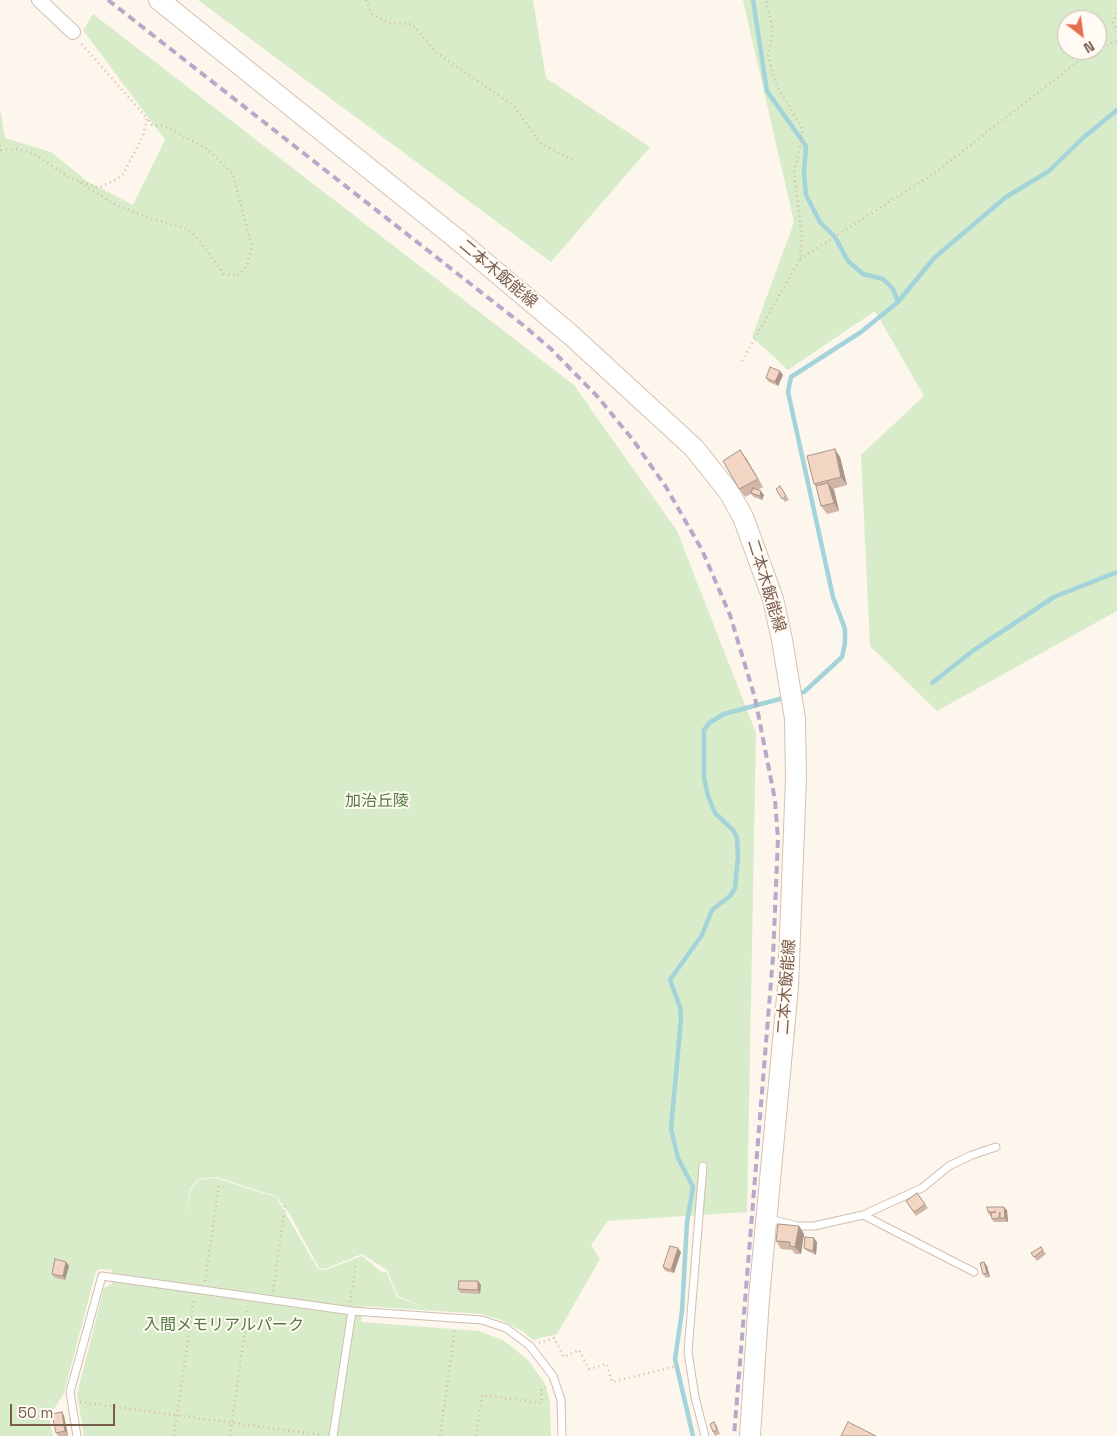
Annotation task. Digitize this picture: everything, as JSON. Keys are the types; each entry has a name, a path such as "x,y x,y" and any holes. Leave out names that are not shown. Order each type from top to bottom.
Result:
{"main road":[{"name":"二本木飯能線","path":"159,0 458,240 572,336 694,448 729,492 743,517 772,599 792,696 796,778 792,925 788,987 766,1218 750,1436"}],"street":[{"path":"39,0 73,32"}],"lane":[{"path":"766,1218 798,1226 814,1226 863,1215 922,1188 949,1166 972,1154 996,1147"},
{"path":"703,1166 688,1352 695,1397 705,1436"},
{"path":"863,1215 974,1272"},
{"path":"77,1436 71,1400 72,1386 102,1276 200,1288 350,1311 482,1320 506,1328 530,1346 553,1376 561,1400 562,1436"},
{"path":"332,1436 350,1311"}],"path":[{"path":"366,0 372,14 388,23 412,24 437,53 514,106 540,143 576,162"},
{"path":"742,361 800,259 802,238 794,170 802,140 802,128 776,84 768,56 772,30 766,0"},
{"path":"1117,13 1113,22 1117,32"},
{"path":"0,145 1,152 17,149 33,153 80,183 133,212 187,229 196,236 224,274 237,276 247,266 252,247 233,174 206,148 165,126 152,125 85,51 73,32"},
{"path":"800,259 933,174 1080,60"},
{"path":"80,183 99,188 122,176 143,136 147,118"},
{"path":"174,1436 219,1184"},
{"path":"272,1299 285,1205"},
{"path":"350,1311 356,1264"},
{"path":"230,1436 250,1296"},
{"path":"440,1436 455,1326"},
{"path":"536,1344 554,1338 564,1357 580,1350 589,1369 607,1364 612,1382 682,1364"},
{"path":"476,1436 482,1395 542,1403 541,1390 547,1386"},
{"path":"71,1400 332,1436"}],"green space":[{"path":"198,0 533,0 546,78 650,147 551,262"},
{"path":"743,0 1117,0 1117,611 937,711 870,646 861,455 924,396 875,311 788,370 752,337 794,222"},
{"name":"加治丘陵","path":"93,14 574,385 677,531 756,733 747,1212 608,1221 591,1245 600,1259 557,1334 533,1340 522,1331 501,1320 482,1314 363,1306 361,1322 479,1331 503,1340 528,1360 545,1384 550,1402 551,1436 84,1436 77,1394 104,1288 112,1284 112,1270 100,1269 96,1271 64,1393 49,1417 53,1436 0,1436 0,108 5,138 51,152 88,182 133,205 165,140 83,30","holes":["216,1177 276,1196 289,1213 319,1268 324,1269 362,1254 387,1270 398,1296 424,1307 397,1297 386,1271 383,1273 362,1256 325,1270 318,1269 276,1197 215,1178 198,1180 191,1190 185,1219 190,1189 198,1179"]}],"building":[{"path":"770,367 780,371 775,382 766,378"},
{"path":"835,449 841,477 814,484 807,456"},
{"path":"740,450 758,479 739,489 723,461"},
{"path":"828,483 834,503 821,506 816,486"},
{"path":"780,486 786,496 782,499 776,489"},
{"path":"753,488 761,491 760,496 751,493"},
{"path":"917,1193 925,1204 914,1212 906,1201"},
{"path":"987,1207 1004,1207 1005,1218 1000,1218 1000,1212 999,1218 992,1219 991,1213 996,1212 988,1212"},
{"path":"778,1224 799,1226 795,1247 790,1246 790,1242 776,1241"},
{"path":"805,1237 814,1238 813,1251 804,1248"},
{"path":"670,1246 678,1248 671,1270 663,1267"},
{"path":"1041,1247 1043,1250 1034,1257 1031,1253"},
{"path":"55,1259 66,1262 63,1276 52,1274"},
{"path":"984,1262 987,1273 983,1274 980,1263"},
{"path":"459,1281 478,1281 478,1290 458,1289"},
{"path":"62,1412 65,1431 56,1433 52,1414"},
{"path":"714,1422 717,1430 713,1432 710,1424"},
{"path":"848,1422 876,1436 841,1436"}],"waterway":[{"path":"753,0 767,91 806,146 804,174 806,195 820,222 835,237 848,261 863,274 883,279 893,289 898,302 861,332 791,377 788,392 833,597 845,629 842,657 804,692 797,694"},
{"path":"898,302 934,258 1006,197 1049,171 1084,137 1117,110"},
{"path":"932,683 974,650 1054,597 1117,572"},
{"path":"693,1436 675,1359 682,1311 687,1222 693,1187 678,1158 671,1129 681,1019 680,1007 670,980 702,935 712,910 730,896 735,888 738,857 737,837 733,830 715,813 708,796 704,777 704,730 709,723 724,714 787,697"}],"railway":[{"path":"108,0 550,348 597,396 633,440 666,487 702,550 730,615 755,698 775,800 778,839 773,957 734,1436"}],"park label":[{"name":"入間メモリアルパーク","path":"224,1326"}]}
